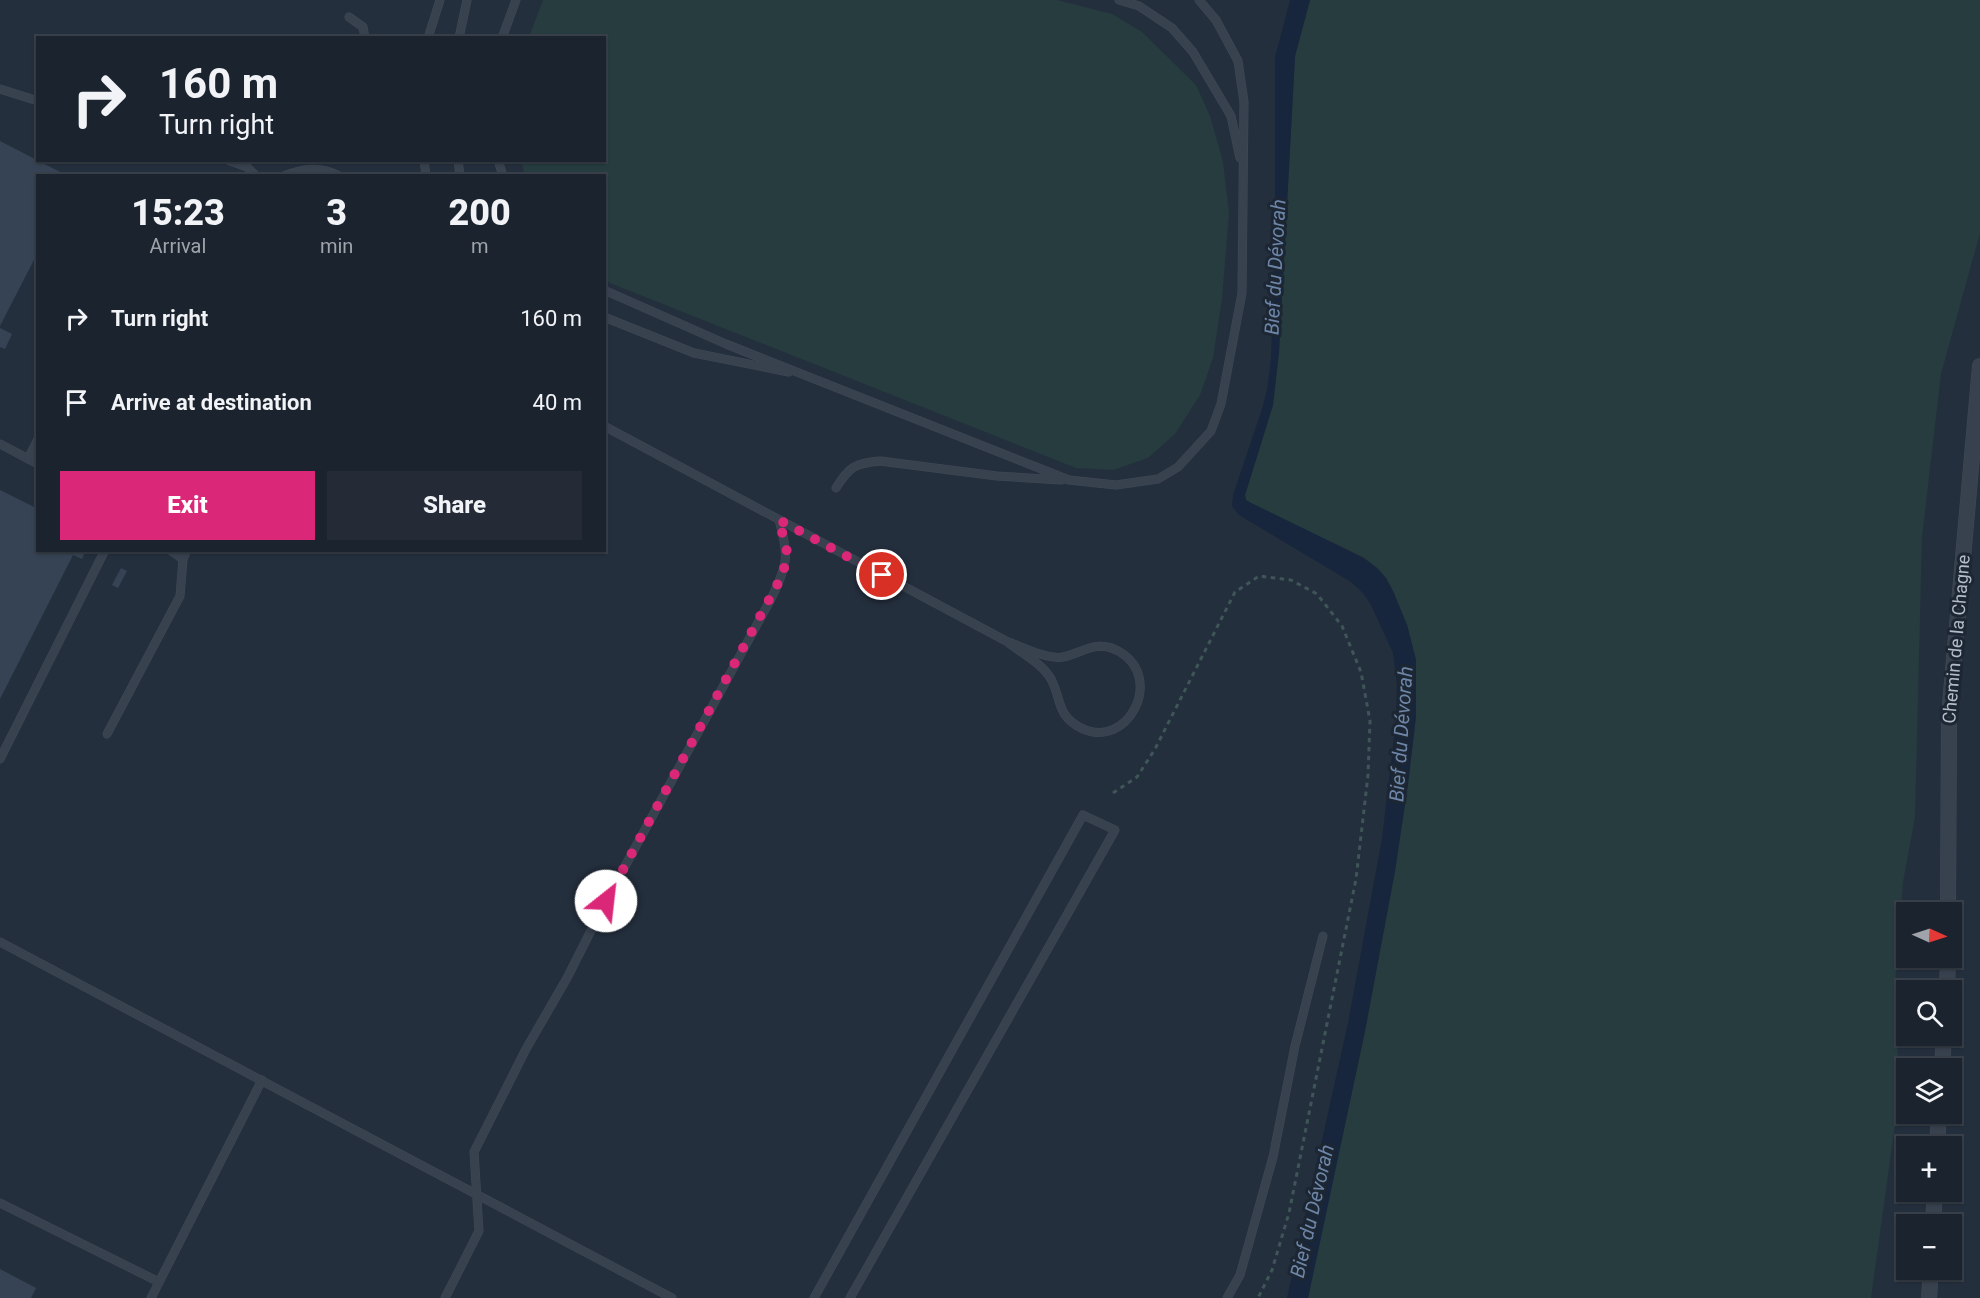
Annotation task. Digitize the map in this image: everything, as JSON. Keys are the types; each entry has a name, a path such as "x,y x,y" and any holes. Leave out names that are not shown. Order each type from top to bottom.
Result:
{"street":[{"name":"Chemin de la Chagne","path":"1948,902 1948,716 1980,366"},
{"path":"1929,1298 1930,1280"}],"lane":[{"path":"429,36 440,0"},
{"path":"459,36 467,0"},
{"path":"503,36 516,0"},
{"path":"1119,0 1138,6 1172,28 1193,52 1231,116 1242,172"},
{"path":"836,488 845,473 861,463 880,461 997,476 1116,485 1158,479 1178,467 1211,431 1221,404 1242,294 1244,102 1238,61 1216,20 1199,0"},
{"path":"349,16 363,27 365,36"},
{"path":"0,89 36,100"},
{"path":"235,162 248,166 254,174"},
{"path":"289,174 301,169 319,168 334,174"},
{"path":"606,291 726,344 1069,480"},
{"path":"606,318 694,353 809,376"},
{"path":"606,427 1006,641 1041,667 1051,680 1057,701 1066,717 1083,729 1100,732 1113,729 1126,721 1137,708 1141,693 1140,678 1133,664 1119,651 1100,646 1082,649 1062,657 1047,655 1006,641"},
{"path":"28,459 36,443"},
{"path":"0,444 36,463"},
{"path":"445,1298 479,1231 474,1152 478,1142 783,574 787,552 779,520"},
{"path":"0,759 104,552"},
{"path":"173,552 183,559"},
{"path":"107,734 180,596 183,559 186,552"},
{"path":"814,1298 1083,815 1115,830 850,1298"},
{"path":"1227,1298 1240,1275 1273,1157 1295,1047 1323,936"},
{"path":"0,942 672,1298"},
{"path":"151,1298 262,1080"},
{"path":"0,1203 159,1282"}],"path":[{"path":"1113,793 1137,777 1155,749 1235,592 1259,576 1291,580 1317,594 1342,626 1361,672 1370,721 1368,775 1356,879 1289,1213 1272,1270 1258,1298"}],"green space":[{"path":"543,0 1057,0 1112,14 1142,32 1196,85 1210,116 1223,162 1229,213 1222,299 1213,358 1200,395 1175,434 1148,458 1113,470 1076,468 610,283 606,280 606,174 524,174 521,162 606,162 606,36 529,36"},
{"path":"1310,0 1980,0 1980,233 1941,374 1922,537 1915,817 1901,902 1896,902 1894,997 1898,1058 1896,1058 1896,1117 1871,1298 1308,1298 1365,1031 1395,871 1416,716 1416,660 1407,625 1393,591 1377,568 1364,558 1246,500 1245,495 1273,405 1279,352 1295,56"}],"water":[{"name":"Bief du Dévorah","path":"1290,0 1310,0 1295,56 1279,352 1273,405 1245,495 1246,500 1251,503 1364,558 1377,568 1393,591 1407,625 1416,660 1416,716 1395,871 1365,1031 1308,1298 1287,1298 1348,1023 1382,838 1396,720 1397,685 1393,653 1363,593 1351,582 1239,515 1232,506 1233,495 1262,409 1271,359 1275,233 1275,57"}],"building":[{"path":"0,141 36,160 36,162 41,162 64,174 36,174 36,256 0,326"},
{"path":"0,328 12,334 5,349 0,347"},
{"path":"0,490 36,508 36,552 85,552 82,559 73,555 0,699"},
{"path":"121,568 127,571 118,588 112,585"},
{"path":"0,1269 36,1288 31,1298 0,1298"}],"route":[{"path":"606,901 783,574 787,552 779,520 882,575"}]}
